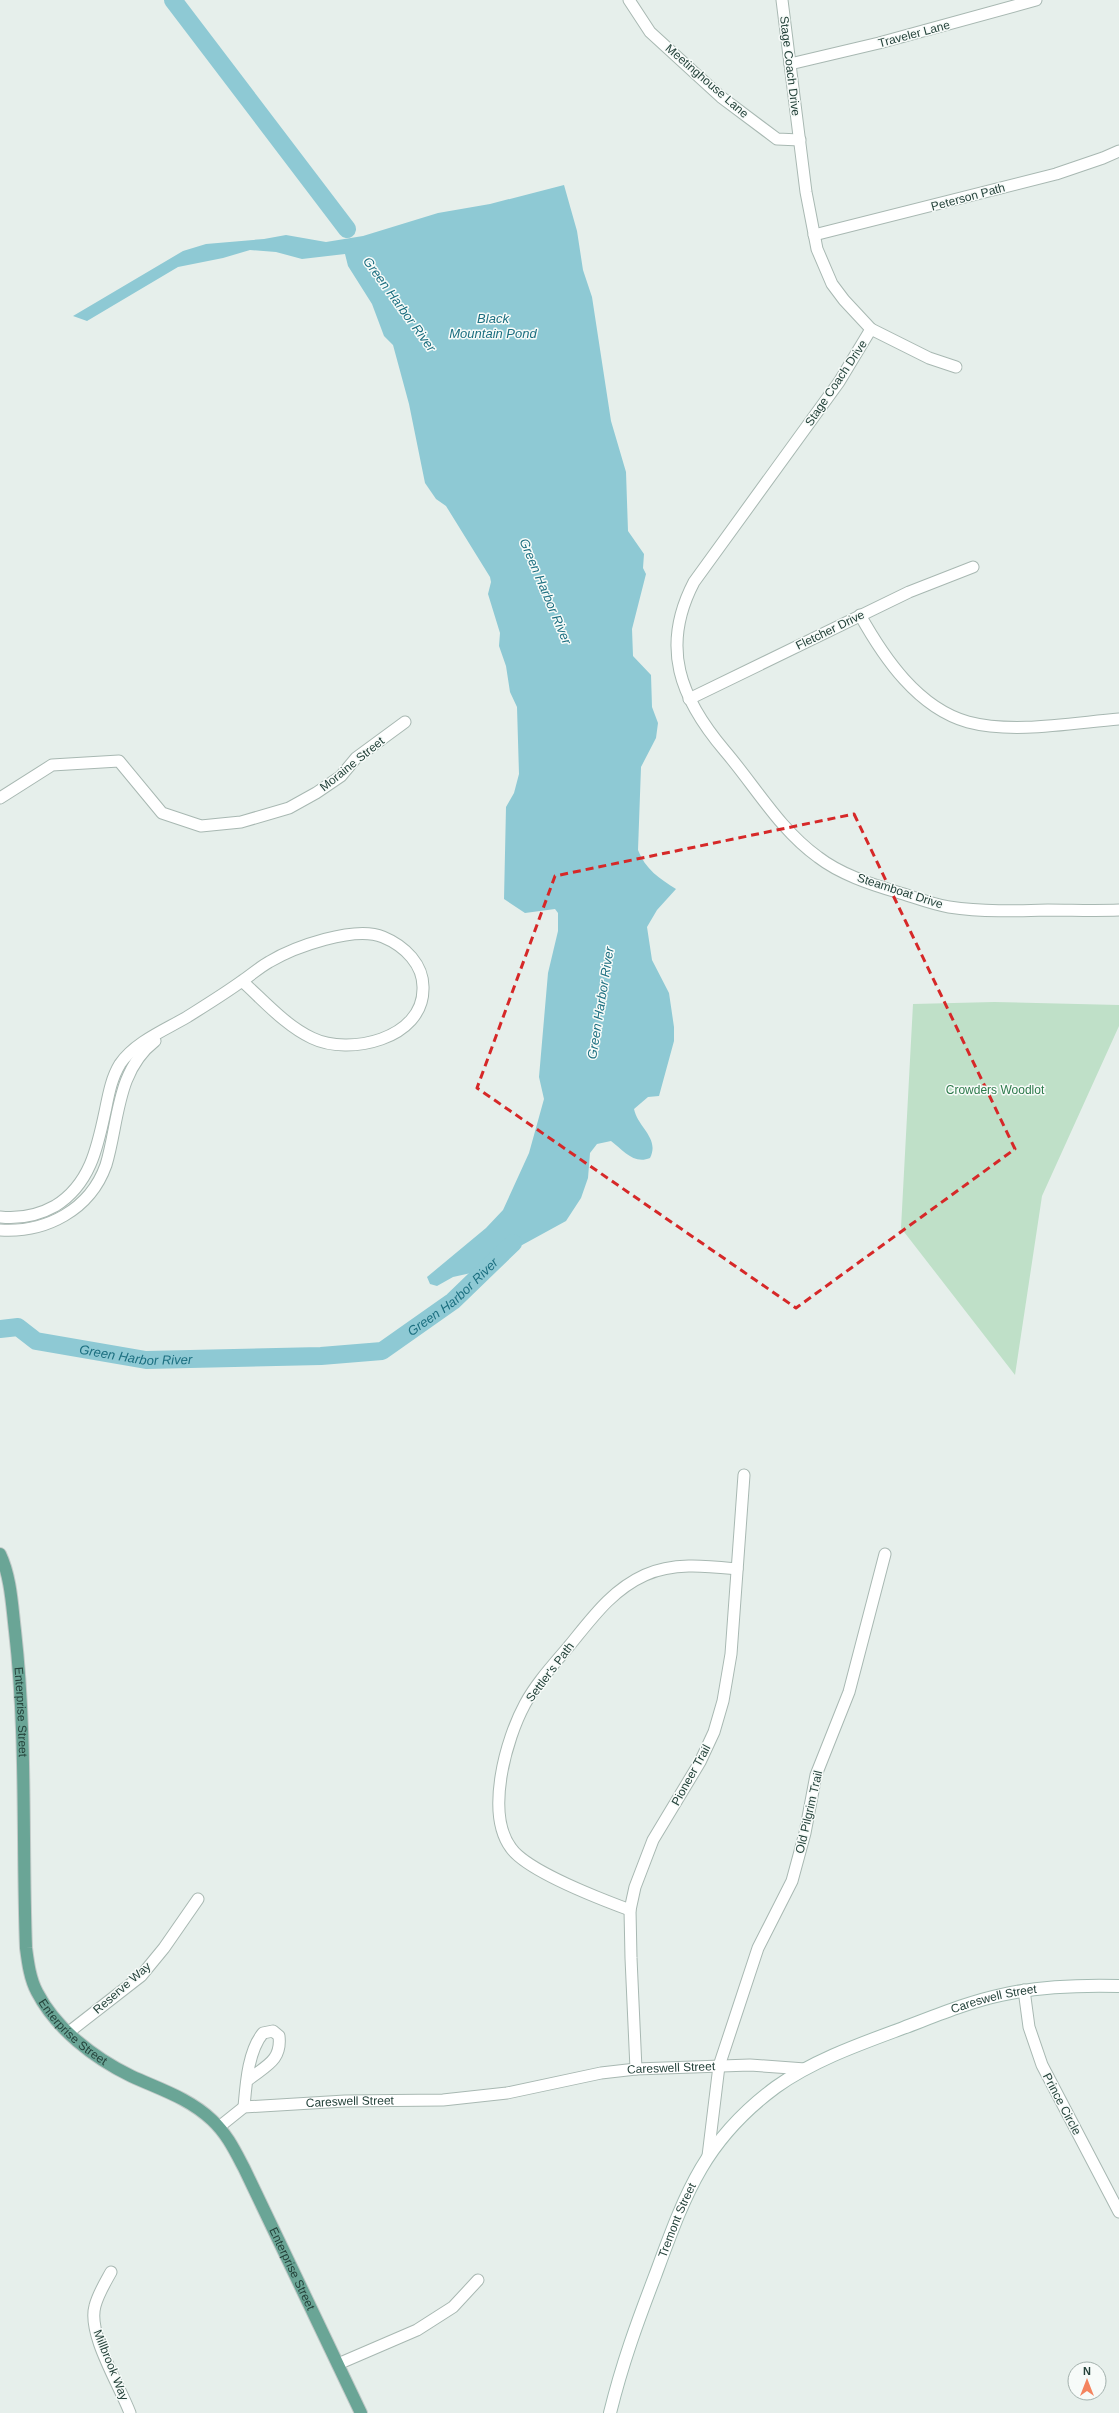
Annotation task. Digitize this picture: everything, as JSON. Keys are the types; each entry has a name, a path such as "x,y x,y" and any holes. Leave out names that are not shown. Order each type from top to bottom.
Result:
{"main road":[{"name":"Enterprise Street","path":"0,1554 11,1602 20,1693 26,1948 30,1974 37,1992 68,2032 97,2057 129,2075 194,2105 218,2127 244,2168 361,2413"},
{"name":"Careswell Street","path":"806,2069 840,2052 960,2007 1024,1990 1070,1986 1119,1986"},
{"name":"Tremont Street","path":"610,2413 623,2360 669,2236 692,2182 708,2156 756,2103 777,2087 806,2069"}],"street":[{"name":"Meetinghouse Lane","path":"629,0 650,32 721,97 777,139 800,140"},
{"name":"Stage Coach Drive","path":"689,699 677,660 676,643 678,626 686,597 713,553 839,382 871,330 832,284 823,266 814,235 782,0"},
{"name":"Traveler Lane","path":"790,64 879,44 1036,0"},
{"name":"Peterson Path","path":"814,235 1056,174 1119,151"},
{"path":"871,330 929,358 956,367"},
{"name":"Fletcher Drive","path":"689,699 909,592 974,567"},
{"path":"860,616 874,640 906,682 923,697 953,716 967,722 998,726 1119,719"},
{"name":"Steamboat Drive","path":"689,699 702,723 791,833 818,857 857,878 948,907 1019,911 1119,910"},
{"name":"Moraine Street","path":"0,798 52,766 119,761 162,813 201,826 240,822 289,808 316,793 341,776 356,758 405,722"},
{"path":"0,1217 31,1215 47,1211 67,1198 79,1185 92,1165 109,1094 120,1063 137,1046 187,1017 269,962 300,949 350,934 367,933 381,936 406,951 416,963 422,975 423,990 421,1003 416,1014 406,1026 378,1040 344,1045 326,1043 302,1033 242,981"},
{"path":"0,1230 31,1229 44,1226 75,1209 90,1195 102,1177 112,1146 120,1100 131,1067 147,1048 187,1017"},
{"path":"109,1094 120,1100"},
{"path":"67,1198 75,1209"},
{"name":"Pioneer Trail","path":"636,2069 630,1910 641,1866 653,1840 682,1794 714,1732 723,1701 731,1654 744,1475"},
{"name":"Old Pilgrim Trail","path":"708,2156 718,2066 758,1948 792,1882 806,1833 816,1775 849,1692 885,1554"},
{"name":"Settler's Path","path":"630,1910 534,1867 511,1850 502,1831 499,1795 503,1766 510,1739 525,1705 546,1672 596,1612 628,1584 646,1575 673,1567 700,1566 737,1569"},
{"name":"Reserve Way","path":"68,2032 141,1976 164,1948 198,1899"},
{"name":"Prince Circle","path":"1024,1990 1029,2027 1042,2065 1119,2212"},
{"name":"Careswell Street","path":"244,2108 345,2101 450,2100 507,2093 603,2073 636,2069 750,2065 806,2069"},
{"path":"218,2127 244,2108 248,2080"},
{"name":"Millbrook Way","path":"111,2272 95,2307 94,2321 100,2342 130,2413"},
{"path":"338,2364 417,2330 453,2308 478,2280"}],"highlighted area":[{"path":"854,814 1015,1149 796,1308 477,1088 555,876"}],"green space":[{"name":"Crowders Woodlot","path":"994,1002 1119,1005 1119,1026 1042,1196 1015,1375 901,1228 913,1004"}],"water":[{"name":"Black Mountain Pond","path":"564,185 577,231 583,270 592,297 611,421 626,472 628,531 644,554 643,568 646,574 632,629 633,656 651,675 652,707 658,723 656,738 641,767 638,850 649,868 676,889 657,910 647,927 652,960 669,993 674,1027 674,1041 659,1096 648,1097 634,1109 636,1116 647,1133 652,1145 650,1158 639,1160 629,1156 611,1141 597,1144 590,1153 588,1178 581,1198 566,1221 471,1273 453,1277 437,1286 430,1284 427,1277 486,1228 503,1210 529,1153 544,1099 539,1077 548,973 558,931 558,913 555,909 525,913 504,899 506,807 514,793 519,774 517,707 510,692 506,666 499,646 500,633 488,594 491,582 490,577 446,506 436,499 425,483 409,404 393,345 384,336 372,304 348,266 345,254 302,259 276,252 250,250 223,258 178,267 87,321 73,316 183,251 206,244 264,239 286,235 326,242 363,236 438,213 490,204"}],"waterway":[{"name":"Green Harbor River","path":"173,0 347,229"},
{"name":"Green Harbor River","path":"0,1329 18,1327 36,1341 146,1360 321,1356 382,1351 453,1301 513,1243"}]}
